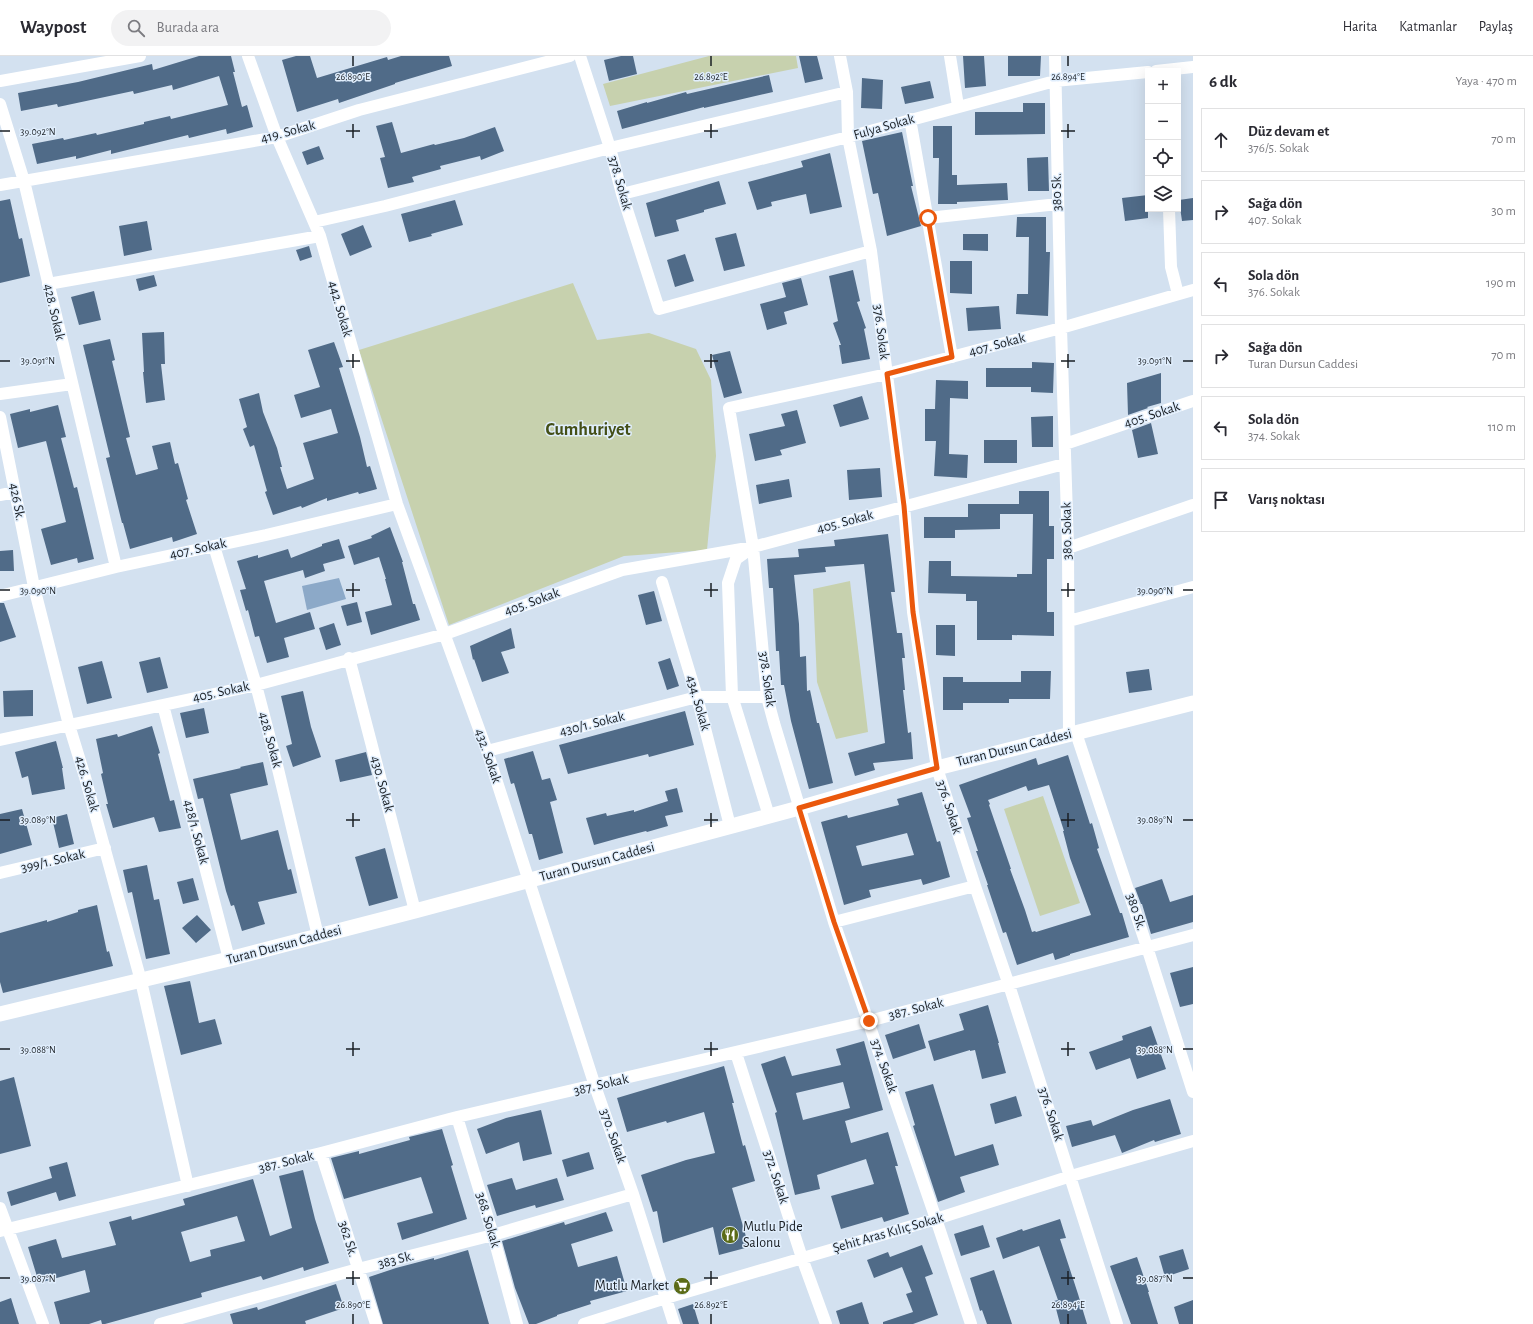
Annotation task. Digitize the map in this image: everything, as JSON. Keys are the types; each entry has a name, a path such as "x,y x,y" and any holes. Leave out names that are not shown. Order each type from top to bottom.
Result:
{"street":[{"path":"0,81 140,56"},
{"name":"442. Sokak","path":"248,56 277,137 320,236 397,504 445,634"},
{"name":"419. Sokak","path":"0,185 277,137 359,110 570,56"},
{"name":"378. Sokak","path":"580,56 610,148 622,194 659,310 870,251"},
{"name":"376. Sokak","path":"840,56 848,92 848,137 870,251 887,374 904,506 913,612 937,768 975,886 1010,985 1117,1324"},
{"path":"950,56 958,106"},
{"name":"380 Sk.","path":"1055,56 1061,328"},
{"path":"1181,68 1193,67"},
{"name":"Fulya Sokak","path":"622,194 848,137 1055,81 1145,72"},
{"path":"314,222 385,206 610,148 848,92"},
{"name":"428. Sokak","path":"0,104 24,182 116,567"},
{"path":"910,119 952,357"},
{"path":"928,218 1058,204"},
{"path":"1169,212 1171,267 1178,294"},
{"path":"48,284 320,236"},
{"name":"407. Sokak","path":"729,408 887,374 1061,328 1193,290"},
{"name":"380. Sokak","path":"1061,328 1072,734"},
{"path":"0,394 72,384"},
{"name":"405. Sokak","path":"1065,444 1193,401"},
{"name":"378. Sokak","path":"729,408 753,547 767,697 799,808"},
{"name":"426 Sk.","path":"0,417 34,587"},
{"name":"405. Sokak","path":"0,740 256,684 349,658 445,634 622,570 753,547 1064,464"},
{"path":"0,495 16,492"},
{"name":"407. Sokak","path":"0,596 116,567 266,535 397,504"},
{"path":"1068,548 1193,505"},
{"name":"428. Sokak","path":"214,546 256,684 318,936"},
{"path":"753,547 736,559 728,583 732,696 769,816"},
{"name":"434. Sokak","path":"662,582 697,697 730,826"},
{"name":"426. Sokak","path":"34,587 69,725 85,776 141,981 188,1186"},
{"path":"1069,621 1193,587"},
{"name":"432. Sokak","path":"445,634 487,751 528,880"},
{"name":"430. Sokak","path":"349,658 415,911"},
{"name":"430/1. Sokak","path":"487,751 697,697 767,697"},
{"name":"Turan Dursun Caddesi","path":"0,1014 230,959 415,911 799,808 937,768 1193,703"},
{"name":"428/1. Sokak","path":"163,705 230,959"},
{"name":"380 Sk.","path":"1072,734 1148,947 1193,1092"},
{"name":"374. Sokak","path":"799,808 834,922 936,1219 970,1324"},
{"name":"399/1. Sokak","path":"0,873 105,848"},
{"name":"370. Sokak","path":"528,880 595,1086 633,1194 674,1324"},
{"path":"834,922 975,886"},
{"name":"387. Sokak","path":"4,1230 321,1153 457,1117 869,1021 1010,985 1193,935"},
{"name":"372. Sokak","path":"736,1053 802,1258 826,1324"},
{"name":"368. Sokak","path":"457,1117 493,1235 517,1324"},
{"name":"Şehit Aras Kılıç Sokak","path":"584,1324 666,1298 936,1219 1071,1176 1193,1141"},
{"name":"362 Sk.","path":"321,1153 376,1324"},
{"name":"383 Sk.","path":"160,1324 493,1235 633,1194"},
{"path":"0,1208 4,1230 43,1324"}],"green space":[{"path":"709,56 796,56 798,68 610,106 603,84"},
{"path":"573,283 597,340 649,333 696,349 711,380 716,456 707,550 624,556 449,625 359,350"},
{"path":"850,581 868,732 836,739 817,682 813,589"},
{"path":"1043,796 1080,903 1040,916 1004,809"}],"water":[{"path":"339,578 346,599 307,610 302,586"}],"building":[{"path":"199,56 231,56 235,72 233,72 242,107 247,105 253,127 227,134 226,129 189,138 188,135 111,154 111,150 76,159 76,156 37,164 32,144 63,138 64,140 96,133 97,135 170,116 171,119 228,105 219,76 173,90 172,85 134,94 133,91 58,107 57,104 21,111 18,93 78,82 152,64 153,70"},
{"path":"296,56 310,56 317,78 387,57 388,60 401,56 449,56 452,66 395,83 339,103 338,99 297,112 282,60"},
{"path":"621,56 633,56 637,74 609,81 604,60"},
{"path":"799,56 817,56 823,79 805,83"},
{"path":"963,56 984,56 986,86 965,88"},
{"path":"1008,56 1041,56 1040,76 1008,76"},
{"path":"769,75 773,92 704,107 622,129 617,111 686,92 687,94"},
{"path":"862,78 883,80 882,109 861,108"},
{"path":"930,81 934,98 905,104 901,87"},
{"path":"1023,103 1045,103 1045,134 975,135 975,112 1023,112"},
{"path":"392,122 401,153 464,138 495,127 504,151 481,160 480,156 440,166 441,169 412,177 414,182 388,188 380,158 385,157 376,126"},
{"path":"933,126 952,126 952,175 957,175 957,185 1007,183 1008,200 938,204 939,158 933,158"},
{"path":"902,132 913,186 911,186 921,226 887,236 878,193 873,194 862,141"},
{"path":"319,146 324,159 307,165 302,152"},
{"path":"830,153 842,207 810,214 806,194 771,202 772,206 757,210 748,182 803,167 801,161"},
{"path":"1048,157 1049,191 1028,191 1027,158"},
{"path":"719,181 726,204 676,220 679,231 655,237 646,203"},
{"path":"1145,195 1145,212 1148,212 1148,218 1125,221 1122,198"},
{"path":"1193,198 1193,220 1182,221 1181,200"},
{"path":"10,199 19,239 22,238 30,276 0,283 0,201"},
{"path":"455,200 463,225 409,242 401,214"},
{"path":"1017,217 1046,217 1046,252 1050,252 1048,316 1016,314 1017,294 1028,294 1029,237 1016,237"},
{"path":"147,221 152,250 124,256 119,226"},
{"path":"363,225 372,247 350,256 341,234"},
{"path":"736,233 745,266 724,271 715,238"},
{"path":"963,234 988,234 988,251 963,250"},
{"path":"309,246 312,257 300,261 296,250"},
{"path":"685,254 694,281 675,287 667,260"},
{"path":"950,261 972,261 972,294 950,293"},
{"path":"853,270 860,301 857,302 866,328 864,329 870,359 842,364 839,345 841,345 833,323 838,321 829,276"},
{"path":"154,275 157,286 139,291 136,279"},
{"path":"801,278 808,305 784,312 787,324 767,330 760,304 786,297 782,283"},
{"path":"94,291 101,320 79,325 71,297"},
{"path":"999,306 1001,329 968,331 966,308"},
{"path":"164,332 165,364 161,364 165,400 146,403 143,372 142,333"},
{"path":"110,339 115,360 112,361 130,437 126,438 136,475 158,469 152,446 170,442 175,464 178,463 188,499 186,500 197,534 173,542 172,537 130,549 106,458 110,457 83,345"},
{"path":"334,342 343,367 339,368 360,437 367,467 370,466 377,489 359,494 358,492 327,501 327,498 302,508 301,506 273,515 265,492 267,491 254,445 250,447 243,429 247,427 239,399 259,393 263,412 277,448 282,467 280,467 287,489 314,479 303,443 338,433 331,409 301,418 294,395 320,387 308,350"},
{"path":"730,351 742,393 724,398 712,355"},
{"path":"1032,362 1054,363 1053,393 1031,392 1031,387 986,387 986,368 1032,368"},
{"path":"1161,373 1161,403 1128,415 1127,383"},
{"path":"936,380 968,381 968,399 950,398 949,454 968,455 967,478 934,476 936,441 925,441 925,409 935,409"},
{"path":"862,396 869,419 840,427 833,405"},
{"path":"58,405 66,437 61,438 74,488 77,487 94,559 78,563 77,558 51,565 41,529 66,522 46,441 18,448 10,414 30,409 30,412"},
{"path":"797,410 806,443 780,450 782,455 755,461 749,434 785,426 781,414"},
{"path":"1053,416 1053,447 1032,447 1031,417"},
{"path":"1151,423 1158,454 1138,458 1132,430"},
{"path":"984,440 1017,440 1017,463 984,463"},
{"path":"880,468 882,497 849,500 847,470"},
{"path":"789,479 792,497 759,504 756,485"},
{"path":"1019,491 1049,491 1049,526 1054,526 1054,559 1047,559 1047,612 1054,612 1054,636 1012,635 1012,640 977,640 977,601 966,601 966,594 928,593 929,561 951,561 951,576 1017,577 1017,574 1032,574 1033,514 1000,514 1000,529 955,530 955,538 924,538 924,517 968,517 968,504 1019,504"},
{"path":"390,527 403,562 413,604 415,604 420,620 371,635 365,612 392,605 386,579 379,557 354,565 348,546 372,538 371,536"},
{"path":"888,534 895,592 891,592 897,633 902,633 905,658 902,658 905,690 903,690 908,733 911,732 913,759 873,763 875,770 855,776 848,753 885,743 864,564 825,567 826,572 794,575 799,624 800,657 806,656 807,691 810,690 833,783 809,789 791,721 784,685 781,685 779,651 776,651 773,588 769,588 767,559 799,557 798,549 835,546 834,540"},
{"path":"339,539 345,558 323,564 325,571 305,578 303,570 264,581 276,623 310,612 315,629 284,638 289,657 267,663 259,636 255,637 248,610 246,611 240,590 246,589 237,561 258,555 258,558 288,549 291,558 322,546 322,544"},
{"path":"13,550 14,571 0,571 0,551"},
{"path":"654,591 662,621 646,625 638,595"},
{"path":"357,602 362,622 347,626 341,606"},
{"path":"0,603 4,603 16,637 0,642"},
{"path":"334,623 341,645 326,650 319,628"},
{"path":"936,625 955,625 955,656 936,655"},
{"path":"511,628 515,648 501,652 509,673 482,682 474,659 473,660 470,646"},
{"path":"160,657 168,688 147,693 139,662"},
{"path":"670,658 679,686 667,690 658,662"},
{"path":"102,661 112,698 87,704 78,667"},
{"path":"1149,669 1152,690 1129,693 1126,672"},
{"path":"1021,671 1051,671 1050,699 1009,699 1009,703 963,703 963,710 943,710 943,677 963,677 963,682 1021,682"},
{"path":"33,690 33,716 4,717 3,691"},
{"path":"303,691 311,727 321,757 293,767 286,746 292,744 281,696"},
{"path":"204,708 209,733 186,738 180,713"},
{"path":"685,711 694,745 649,757 648,754 568,774 559,745"},
{"path":"152,726 160,753 158,754 170,801 174,800 181,828 159,832 154,817 113,828 106,804 108,804 101,774 103,773 96,739 117,734 118,737"},
{"path":"56,741 63,768 65,789 32,795 28,776 22,778 15,752"},
{"path":"533,751 542,780 550,778 557,800 550,802 563,853 539,860 532,834 529,834 514,783 511,784 504,759"},
{"path":"366,752 372,775 340,782 335,760"},
{"path":"1068,755 1090,824 1092,823 1099,848 1097,849 1120,913 1122,913 1129,937 1070,954 1055,960 1053,953 1017,965 1006,932 1003,933 976,851 978,851 967,818 971,817 959,785 1036,758 1038,765","holes":["1049,785 1064,831 1070,858 1091,915 1032,932 988,800 1026,786 1028,791"]},
{"path":"263,762 268,785 230,794 241,840 278,830 288,870 291,869 297,893 258,902 265,924 242,931 234,905 231,906 226,891 203,798 198,799 193,779"},
{"path":"677,788 683,812 665,816 668,826 594,845 586,818 606,813 607,816 634,810 634,812 668,801 665,791"},
{"path":"922,792 937,842 940,841 950,877 923,885 921,879 869,890 871,897 844,905 821,822 847,815 848,818 899,805 897,799","holes":["907,833 914,855 862,866 856,846"]},
{"path":"22,809 32,845 0,854 0,814"},
{"path":"67,814 74,844 59,848 52,818"},
{"path":"385,848 398,898 369,906 355,857"},
{"path":"147,865 154,900 159,899 170,954 146,959 132,892 128,893 123,870"},
{"path":"193,878 199,900 183,904 177,882"},
{"path":"1162,879 1170,902 1193,895 1193,922 1151,934 1142,904 1135,888"},
{"path":"97,905 107,952 109,951 113,966 3,993 0,982 0,933 47,920 47,922 78,912 78,910"},
{"path":"197,915 211,930 196,943 182,928"},
{"path":"1193,967 1193,1004 1180,1007 1170,973"},
{"path":"190,981 199,1023 215,1019 222,1044 181,1055 164,986"},
{"path":"988,1005 1006,1073 982,1079 975,1050 970,1050 934,1061 928,1041 964,1030 959,1014"},
{"path":"919,1024 926,1048 893,1059 885,1035"},
{"path":"1151,1026 1166,1069 1137,1079 1130,1058 1096,1070 1089,1052 1123,1040 1122,1036"},
{"path":"864,1041 883,1110 845,1121 851,1143 888,1132 898,1166 895,1166 909,1214 884,1222 882,1217 841,1229 831,1196 874,1184 866,1159 817,1175 820,1189 795,1195 775,1113 777,1112 761,1064 785,1056 792,1076 841,1065 836,1049","holes":["843,1082 850,1108 803,1120 796,1093"]},
{"path":"724,1066 743,1146 745,1145 755,1181 732,1188 749,1247 719,1255 713,1227 663,1243 657,1211 653,1212 641,1175 686,1160 715,1153 704,1112 667,1123 666,1121 627,1132 617,1098"},
{"path":"14,1077 31,1146 0,1154 0,1081"},
{"path":"933,1084 955,1156 993,1144 999,1165 960,1177 965,1192 938,1202 913,1126 915,1125 905,1092"},
{"path":"1016,1096 1022,1116 995,1124 990,1104"},
{"path":"1170,1099 1181,1134 1155,1142 1154,1140 1122,1153 1115,1135 1072,1147 1066,1126 1091,1120 1093,1126 1133,1110"},
{"path":"541,1110 552,1154 523,1161 519,1142 486,1154 477,1129 506,1118"},
{"path":"442,1129 453,1165 451,1166 467,1219 402,1240 397,1223 433,1213 421,1177 344,1199 331,1158 359,1151 359,1154 410,1140 409,1137"},
{"path":"589,1152 594,1169 567,1177 562,1160"},
{"path":"67,1162 76,1196 59,1201 56,1192 11,1206 7,1192 52,1178 49,1167"},
{"path":"303,1170 315,1219 329,1263 304,1271 303,1267 263,1280 261,1276 201,1293 202,1297 105,1324 102,1324 101,1320 89,1324 60,1324 54,1302 90,1292 85,1270 39,1283 28,1247 56,1239 62,1258 116,1245 109,1222 131,1216 132,1220 185,1205 183,1199 253,1179 270,1236 292,1228 279,1176","holes":["237,1216 245,1241 210,1250 211,1256 190,1262 181,1232"]},
{"path":"512,1178 516,1190 557,1178 564,1200 536,1208 535,1205 497,1216 487,1185"},
{"path":"606,1212 613,1231 571,1244 578,1267 617,1256 627,1291 590,1301 591,1304 557,1315 536,1324 529,1324 515,1288 502,1241 564,1222 565,1225"},
{"path":"1060,1219 1066,1238 1060,1239 1087,1324 1060,1324 1054,1301 1058,1300 1039,1246 1003,1259 996,1238 1022,1229 1023,1231"},
{"path":"983,1225 990,1247 961,1256 954,1234"},
{"path":"922,1245 933,1274 925,1277 938,1315 913,1324 883,1324 883,1322 913,1312 906,1294 912,1292 902,1267 874,1278 867,1260 888,1252 890,1257"},
{"path":"1183,1249 1189,1269 1165,1277 1159,1256"},
{"path":"468,1250 489,1324 383,1324 369,1277 396,1268 434,1258 434,1260"},
{"path":"1137,1257 1158,1324 1131,1324 1110,1266"},
{"path":"994,1270 1012,1324 987,1324 982,1310 980,1311 970,1278"},
{"path":"336,1284 344,1308 305,1321 306,1324 233,1324 230,1314 257,1307 258,1310"},
{"path":"11,1298 19,1324 0,1324 0,1302"},
{"path":"1193,1300 1193,1324 1179,1324 1174,1307"},
{"path":"862,1302 869,1324 840,1324 836,1311"},
{"path":"693,1304 699,1324 683,1324 678,1309"}],"place":[{"name":"Mutlu Pide Salonu","path":"730,1235"},
{"name":"Mutlu Market","path":"682,1286"}],"district":[{"name":"Cumhuriyet","path":"588,430"}],"route":[{"path":"869,1021 834,922 799,808 937,768 913,612 904,506 887,374 952,357 928,218"}]}
